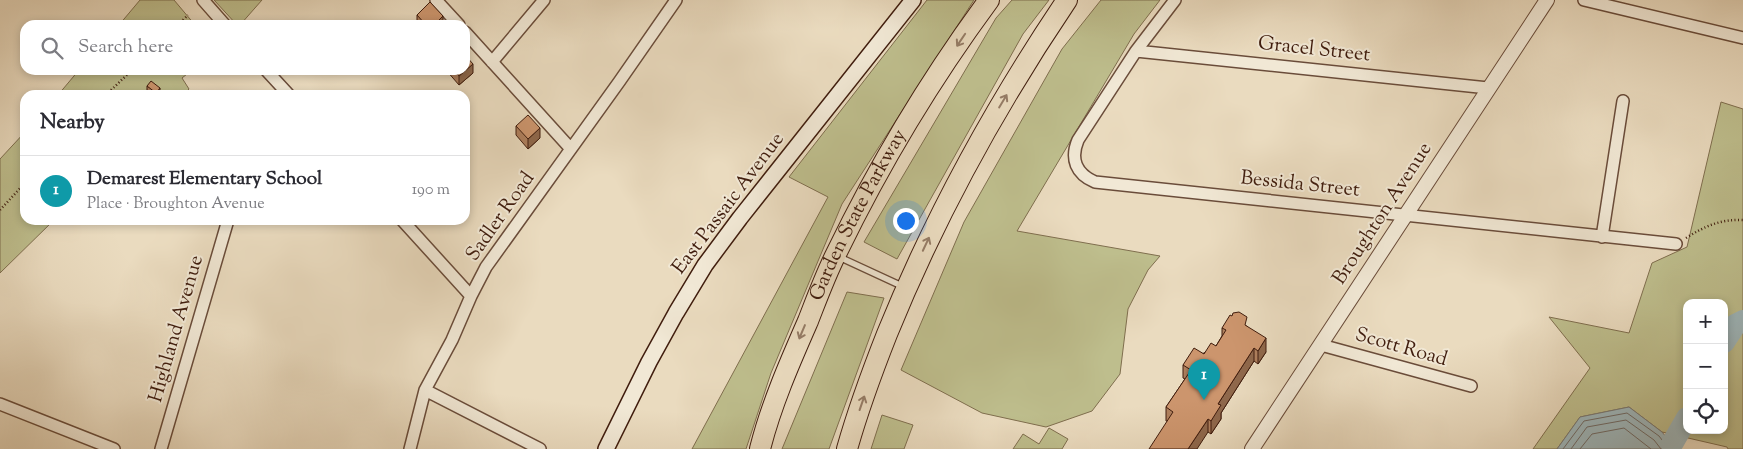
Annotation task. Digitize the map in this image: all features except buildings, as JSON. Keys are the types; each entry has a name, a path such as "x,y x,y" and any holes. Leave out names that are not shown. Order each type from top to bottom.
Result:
{"highway":[{"name":"Garden State Parkway","path":"760,449 764,432 797,345 835,255 876,176 923,96 989,0"},
{"path":"847,449 876,364 906,288 942,210 985,131 1030,55 1067,0"}],"main road":[{"name":"East Passaic Avenue","path":"606,449 658,345 705,265 913,0"}],"street":[{"path":"202,0 220,20"},
{"path":"436,0 454,20"},
{"path":"492,62 544,0"},
{"name":"Sadler Road","path":"410,449 425,390 452,340 471,296 486,268 676,0"},
{"path":"1136,50 1175,0"},
{"name":"Broughton Avenue","path":"1252,449 1547,0"},
{"path":"1584,0 1743,38"},
{"path":"470,38 571,149"},
{"name":"Gracel Street","path":"1136,50 1488,88"},
{"name":"Bessida Street","path":"1136,50 1074,148 1076,166 1080,173 1095,182 1676,244"},
{"path":"271,75 284,90"},
{"path":"1602,237 1623,101"},
{"name":"Highland Avenue","path":"161,449 227,225"},
{"path":"407,225 471,296"},
{"name":"Scott Road","path":"1321,345 1471,386"},
{"path":"425,390 540,449"},
{"path":"0,404 114,449"}],"lane":[{"path":"835,255 906,288"}],"path":[{"path":"184,20 188,16"},
{"path":"111,90 127,75"},
{"path":"0,210 20,188"},
{"path":"1676,244 1706,225 1733,219 1743,220"}],"green space":[{"path":"140,0 174,0 191,20 123,20"},
{"path":"214,0 262,0 244,20 232,20"},
{"path":"927,0 974,0 842,204 771,373 746,449 692,449 828,197 789,177"},
{"path":"1012,0 1049,0 1023,34 897,259 864,242 996,18"},
{"path":"1101,0 1160,0 1134,34 1017,231 1160,256 1148,270 1128,309 1120,374 1092,411 1046,427 982,413 901,370 964,222 1062,49"},
{"path":"75,75 186,75 182,78 189,89 188,90 62,90"},
{"path":"1721,102 1743,109 1743,449 1728,449 1727,447 1662,432 1629,407 1580,417 1557,449 1533,449 1590,368 1549,317 1629,333 1652,263 1687,247"},
{"path":"20,137 20,225 49,225 0,273 0,159"},
{"path":"847,292 884,298 829,449 782,449"},
{"path":"882,415 913,425 904,449 871,449"},
{"path":"1049,428 1068,439 1062,449 1013,449 1023,434 1039,444"}],"water":[{"path":"1629,407 1662,432 1676,449 1557,449 1580,417"}],"waterway":[{"path":"1728,336 1735,325 1743,321"},
{"path":"1672,444 1683,425"}],"place":[{"name":"Demarest Elementary School","path":"1204,400"}]}
